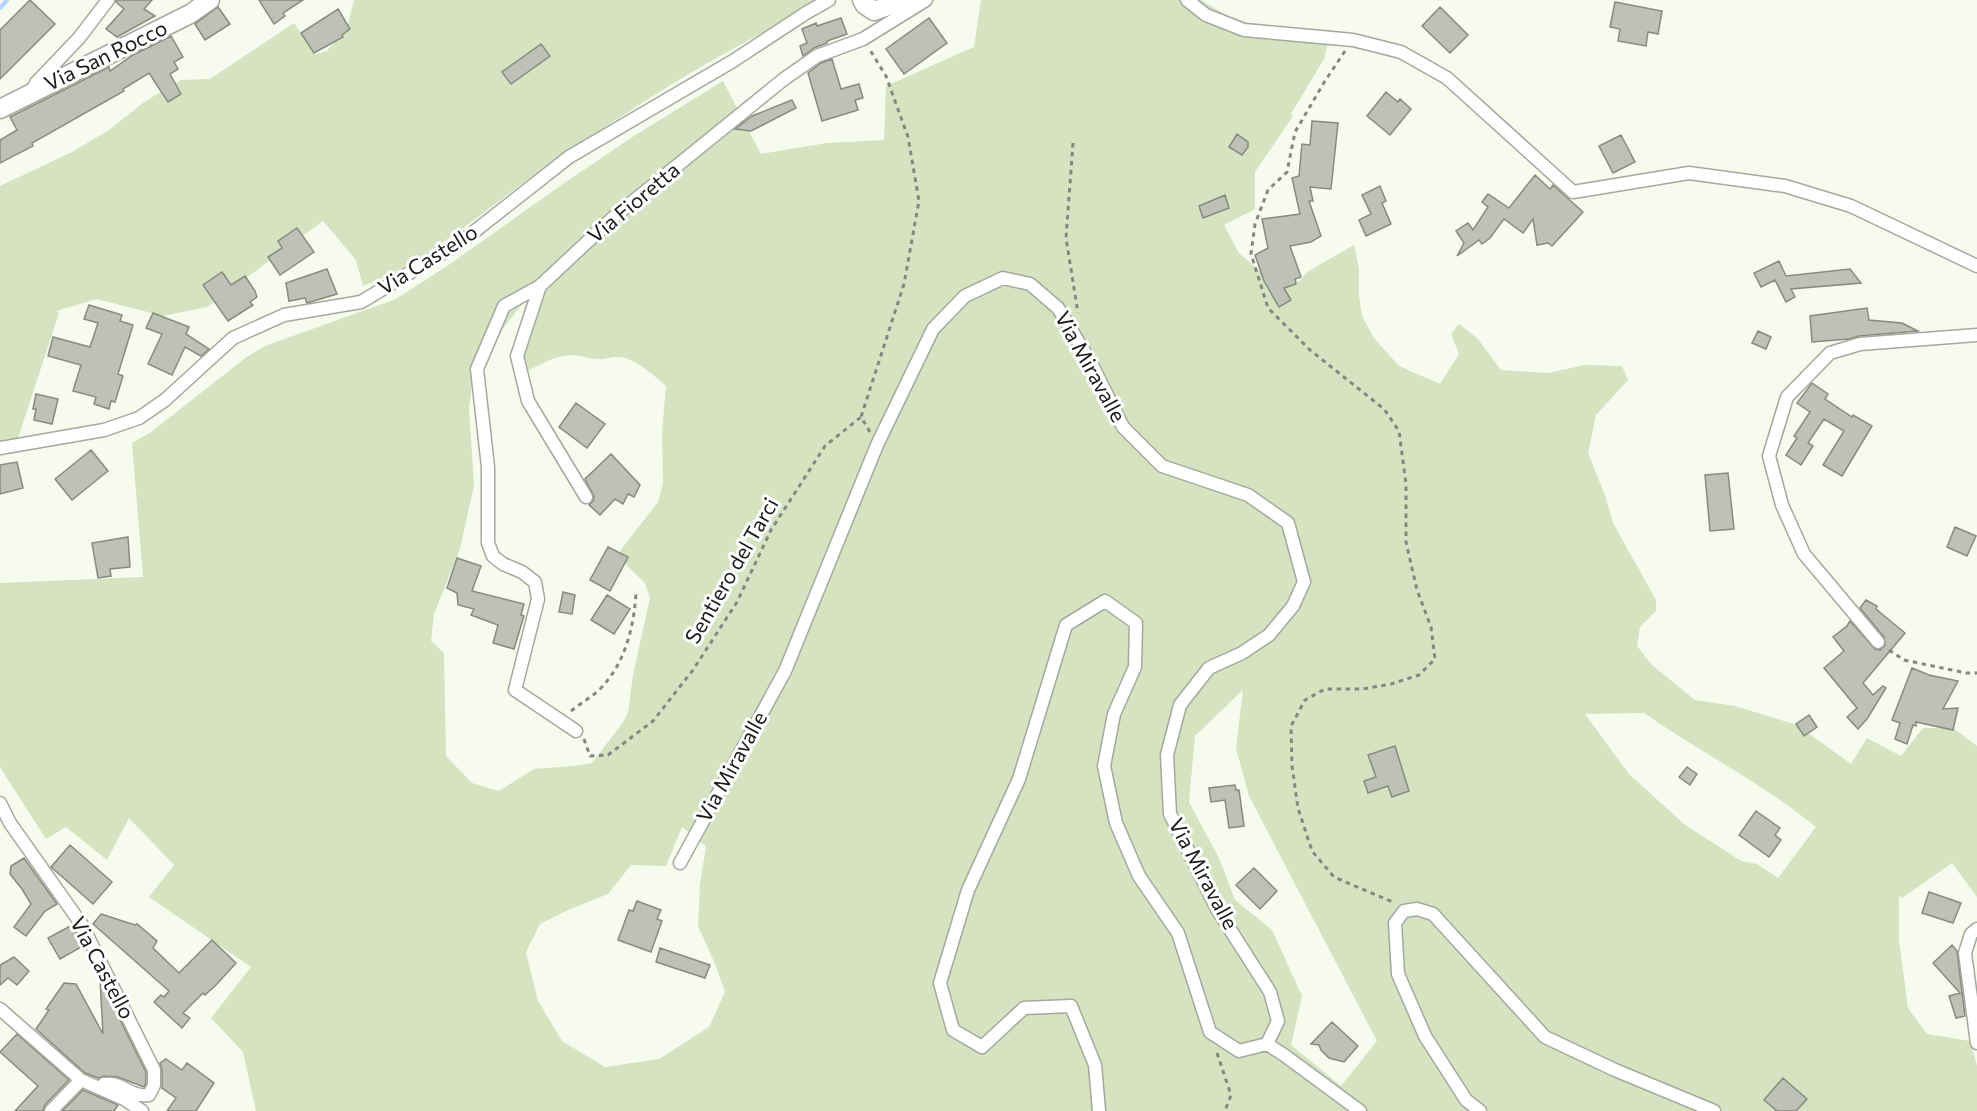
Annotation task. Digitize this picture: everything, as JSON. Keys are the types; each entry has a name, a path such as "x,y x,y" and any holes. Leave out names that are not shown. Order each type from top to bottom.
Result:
{"street":[{"path":"30,94 36,83 79,38 108,0"},
{"name":"Via San Rocco","path":"0,109 190,14 210,0"},
{"name":"Via Castello","path":"0,448 104,430 139,418 165,400 233,338 284,315 361,302 460,242 569,158 733,61 830,0"},
{"path":"862,0 874,11 905,0"},
{"name":"Via Fioretta","path":"586,497 528,401 517,357 540,286 615,216 784,79 817,56 863,39 926,0"},
{"path":"1187,0 1206,15 1244,30 1353,40 1401,52 1447,78 1572,192 1689,173 1785,186 1851,206 1977,266"},
{"name":"Via Miravalle","path":"680,862 785,671 877,445 933,329 965,296 1003,278 1030,284 1058,308 1090,361 1123,427 1162,466 1248,495 1288,524 1304,582 1293,606 1269,635 1242,653 1209,668 1180,705 1167,755 1170,814 1217,909 1270,992 1278,1022 1266,1044"},
{"path":"540,286 504,306 477,369 488,467 488,543 492,556 503,564 522,572 535,582 538,599 515,690 576,731"},
{"path":"1878,642 1804,554 1782,505 1769,456 1787,397 1830,353 1860,344 1977,336"},
{"path":"1099,1111 1095,1065 1071,1006 1024,1008 982,1047 953,1030 940,983 968,890 1019,779 1066,625 1105,601 1136,623 1135,667 1114,714 1104,766 1116,823 1139,876 1179,933 1210,1032 1239,1051 1266,1044 1284,1054 1360,1111"},
{"name":"Via Castello","path":"0,803 10,824 82,926 154,1070 154,1085 149,1095 140,1096 110,1083 100,1088"},
{"path":"1480,1111 1466,1100 1425,1036 1398,974 1395,923 1404,911 1416,909 1433,914 1545,1038 1714,1111"},
{"path":"1977,929 1971,934 1965,953 1977,1043"},
{"path":"0,1009 81,1080 124,1099 142,1111"},
{"path":"51,1111 81,1080"}],"path":[{"path":"863,39 886,76 908,137 919,201 904,284 861,417 877,445"},
{"path":"1353,40 1325,81 1295,132 1287,172 1268,190 1255,224 1251,254 1268,308 1310,350 1384,409 1399,430 1406,484 1406,542 1417,590 1431,627 1435,659 1419,675 1391,684 1363,689 1324,689 1305,700 1291,726 1292,766 1298,808 1312,851 1334,877 1394,902 1404,911"},
{"path":"1073,143 1066,238 1080,321"},
{"name":"Sentiero del Tarci","path":"576,731 584,738 590,756 608,755 653,721 693,670 737,602 771,530 825,446 861,417"},
{"path":"568,715 609,680 626,647 635,619 636,593"},
{"path":"1878,642 1904,660 1966,673 1977,673"},
{"path":"1210,1032 1231,1095 1225,1111"}],"green space":[{"path":"354,0 824,0 665,89 528,179 435,248 387,276 363,286 356,260 323,221 207,307 163,316 97,299 56,311 59,313 16,444 0,446 0,186 72,152 109,130 144,102 181,80 210,79 294,23 315,54 327,51 348,24"},
{"path":"981,0 1201,0 1224,14 1247,23 1264,24 1329,39 1324,59 1291,114 1293,116 1255,172 1255,209 1224,225 1239,253 1271,281 1300,281 1307,272 1354,245 1359,269 1362,316 1374,338 1399,366 1440,384 1459,354 1451,334 1459,324 1477,338 1501,370 1548,373 1585,365 1622,366 1628,380 1596,415 1588,453 1606,498 1613,523 1656,600 1656,611 1640,627 1637,646 1652,665 1695,700 1735,706 1797,725 1851,764 1867,738 1901,756 1923,728 1953,728 1977,746 1977,897 1952,863 1902,898 1899,896 1899,940 1908,1008 1927,1034 1970,1041 1977,1066 1977,1111 256,1111 243,1052 211,1018 251,967 149,897 174,865 129,818 107,860 66,827 46,839 0,766 0,583 143,577 132,443 151,432 248,356 265,346 396,299 634,136 723,81 761,154 827,143 884,140 886,86 974,47","holes":["528,297 510,358 527,371 565,355 599,359 618,357 638,364 666,386 662,433 663,483 658,502 620,551 623,562 645,583 650,598 633,675 628,712 624,721 592,763 534,769 499,791 472,783 446,756 444,653 431,641 434,614 460,549 474,485 469,408 475,363","1243,690 1236,748 1249,796 1377,1041 1341,1086 1291,1045 1302,996 1272,930 1235,900 1219,858 1189,802 1195,736","1644,713 1753,782 1816,827 1778,878 1757,864 1741,861 1684,824 1629,774 1585,714","682,827 706,846 700,884 698,926 725,992 709,1027 659,1059 605,1067 562,1041 538,1001 526,952 540,924 608,894 631,865 666,866"]}],"building":[{"path":"30,0 55,24 0,79 0,30"},
{"path":"116,0 152,0 144,9 155,16 117,37 106,29 124,9"},
{"path":"259,0 303,0 283,13 285,16 274,24"},
{"path":"1615,2 1662,11 1658,34 1648,32 1646,46 1618,41 1620,29 1610,27"},
{"path":"218,7 230,24 205,40 195,24"},
{"path":"1440,7 1468,35 1450,53 1422,26"},
{"path":"338,9 350,29 342,35 343,37 314,53 301,33"},
{"path":"841,18 847,34 827,41 803,56 800,46 807,43 802,29 816,23 817,26"},
{"path":"929,18 947,43 904,74 886,49"},
{"path":"171,36 183,57 174,62 178,69 170,74 181,94 168,102 149,73 123,89 124,91 32,143 33,146 0,163 0,140 17,130 10,117 109,67 110,71 133,55"},
{"path":"541,44 550,56 511,84 502,72"},
{"path":"832,59 841,89 859,84 863,98 855,100 858,110 822,121 808,73 821,63"},
{"path":"1386,92 1398,102 1400,99 1411,109 1390,135 1367,116"},
{"path":"792,100 796,108 751,131 735,129 752,116"},
{"path":"1312,121 1338,123 1331,189 1310,187 1313,201 1309,201 1321,236 1311,242 1290,246 1301,277 1295,279 1296,284 1284,288 1291,300 1279,307 1264,281 1255,255 1268,248 1262,219 1300,214 1292,178 1299,176 1302,144 1310,145"},
{"path":"1237,134 1248,142 1248,147 1242,155 1229,147"},
{"path":"1621,135 1635,162 1613,173 1599,146"},
{"path":"1535,175 1550,189 1553,185 1583,212 1552,246 1548,243 1537,245 1533,219 1523,233 1504,219 1490,238 1482,244 1479,240 1457,256 1464,243 1456,231 1468,223 1473,230 1488,207 1482,202 1488,194 1509,208"},
{"path":"1380,186 1386,201 1382,203 1391,224 1366,236 1359,220 1371,214 1362,195"},
{"path":"1225,195 1229,208 1203,218 1199,206"},
{"path":"297,228 314,252 280,275 268,257 282,248 278,241"},
{"path":"1779,261 1786,276 1850,269 1861,283 1791,289 1795,297 1786,302 1775,280 1761,287 1754,273"},
{"path":"327,269 337,294 307,303 305,298 289,301 286,283"},
{"path":"222,272 231,285 245,276 257,297 250,302 253,305 228,321 203,285"},
{"path":"89,305 122,315 120,321 133,325 118,374 123,376 115,402 111,401 109,409 94,404 96,397 73,391 81,365 48,356 53,337 90,347 98,323 84,319"},
{"path":"1867,308 1869,320 1902,323 1918,331 1812,342 1810,316"},
{"path":"153,313 189,327 186,334 209,349 201,356 185,347 172,375 148,364 162,334 146,328"},
{"path":"1758,331 1771,337 1766,349 1752,343"},
{"path":"1812,383 1828,394 1825,399 1852,417 1853,415 1872,426 1842,476 1823,465 1844,431 1824,419 1808,443 1813,446 1801,465 1786,455 1797,438 1794,436 1810,412 1797,403"},
{"path":"36,394 58,399 52,424 34,420 36,409 33,409"},
{"path":"576,403 605,424 587,448 559,427"},
{"path":"91,450 108,471 72,500 55,479"},
{"path":"611,454 640,485 634,497 628,494 623,504 615,499 600,515 589,505 594,496 585,479"},
{"path":"17,462 23,488 0,494 0,465"},
{"path":"1728,473 1734,529 1710,531 1705,475"},
{"path":"1955,527 1976,536 1967,556 1947,547"},
{"path":"128,537 130,567 110,569 111,576 98,578 92,543"},
{"path":"608,547 628,557 610,591 590,580"},
{"path":"457,558 481,566 472,591 524,604 521,615 524,616 514,649 493,643 498,625 471,615 474,609 458,605 457,593 447,588"},
{"path":"563,592 575,595 572,614 559,612"},
{"path":"607,595 630,609 614,634 591,620"},
{"path":"1866,600 1877,606 1876,609 1905,633 1863,683 1873,695 1883,686 1886,688 1858,729 1847,717 1857,708 1824,668 1844,651 1833,637 1850,621 1875,649 1880,650 1885,645 1884,637 1860,608"},
{"path":"1912,668 1929,675 1958,681 1943,709 1958,708 1953,730 1916,722 1907,744 1895,739 1900,723 1892,720"},
{"path":"1809,715 1817,727 1804,736 1796,724"},
{"path":"1395,746 1409,791 1392,797 1388,786 1368,793 1364,781 1376,777 1368,755"},
{"path":"1687,767 1697,774 1690,785 1679,777"},
{"path":"1235,785 1236,790 1239,790 1244,826 1229,828 1225,800 1211,802 1209,788"},
{"path":"1756,811 1780,828 1775,835 1781,840 1769,857 1739,835"},
{"path":"70,845 112,882 93,904 51,867"},
{"path":"24,858 57,904 45,911 26,936 14,927 31,904 10,874 11,866"},
{"path":"1254,868 1277,891 1260,909 1236,885"},
{"path":"1929,892 1961,903 1953,923 1922,913"},
{"path":"637,901 661,910 657,919 662,921 651,952 618,940 629,910 633,911"},
{"path":"101,914 137,924 157,941 153,948 179,973 212,940 236,963 216,985 205,995 203,993 183,1013 190,1018 182,1028 154,1002 161,995 164,997 169,991 93,924"},
{"path":"72,925 83,946 60,959 48,938"},
{"path":"1952,945 1957,951 1965,1016 1956,1018 1949,996 1960,993 1933,963"},
{"path":"660,948 710,965 705,978 656,962"},
{"path":"14,957 29,971 17,985 8,978 0,985 0,965"},
{"path":"100,979 146,1072 144,1087 118,1077 98,1078 85,1073 36,1029 49,1010 46,1009 64,983 76,984 103,1034"},
{"path":"1332,1022 1358,1046 1344,1062 1329,1058 1319,1045 1311,1044"},
{"path":"17,1034 69,1080 45,1105 43,1111 15,1111 38,1086 0,1052"},
{"path":"166,1059 182,1070 187,1063 214,1083 196,1111 167,1111 176,1098 162,1088 160,1063"},
{"path":"1783,1078 1807,1099 1796,1111 1777,1111 1764,1100"},
{"path":"83,1090 118,1105 114,1111 62,1111"}],"waterway":[{"path":"0,8 7,0"}]}
